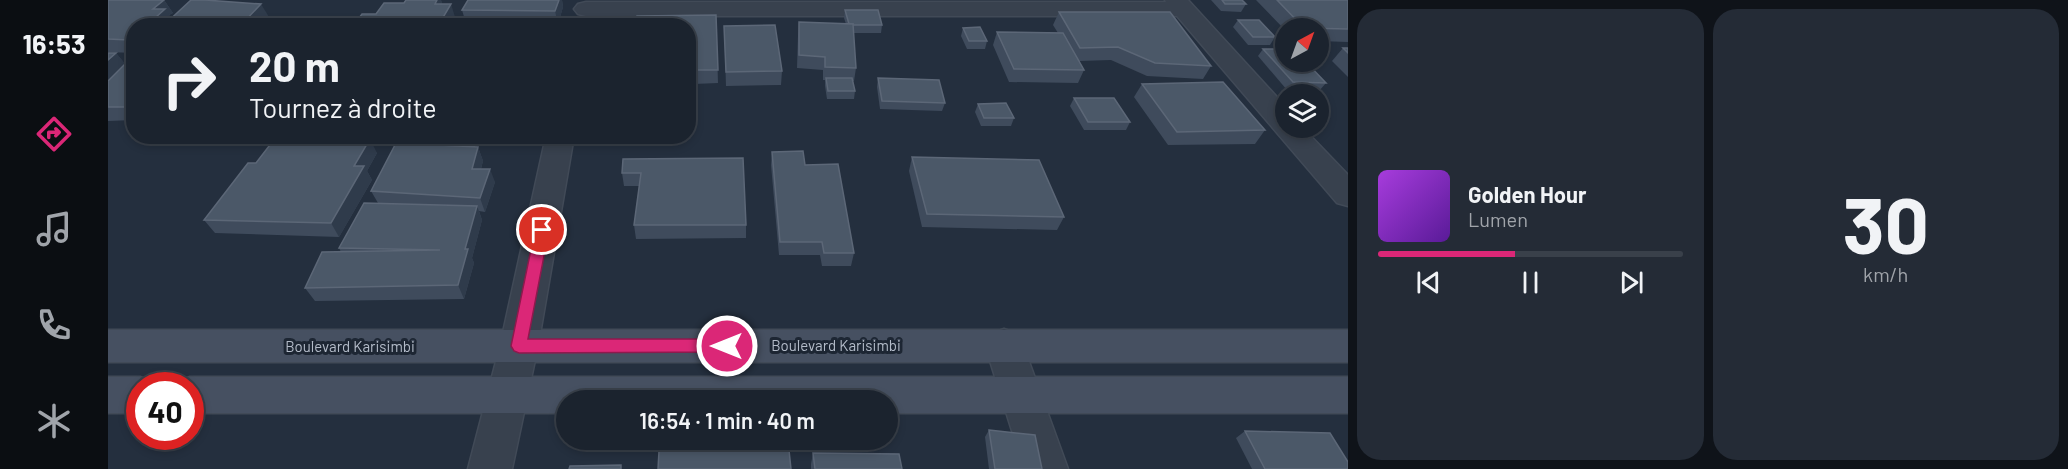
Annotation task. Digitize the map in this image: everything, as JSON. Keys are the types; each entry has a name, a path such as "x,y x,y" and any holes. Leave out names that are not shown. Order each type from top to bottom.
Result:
{"street":[{"path":"585,12 1180,5 1275,112"},
{"path":"1298,138 1348,195"},
{"path":"490,469 519,346 559,144"},
{"path":"1004,345 1023,395 1046,469"},
{"name":"Boulevard Karisimbi","path":"108,346 1348,346"},
{"path":"108,395 126,395"},
{"path":"204,395 1348,395"}],"building":[{"path":"108,0 164,0 153,9 165,9 155,18 126,18 126,40 108,39"},
{"path":"191,0 261,4 248,18 172,18"},
{"path":"406,0 437,0 435,4 451,4 443,18 359,18 362,14 376,14 384,3 404,3"},
{"path":"468,0 559,0 555,11 462,10"},
{"path":"1222,0 1242,0 1246,4 1225,4"},
{"path":"1277,0 1348,0 1348,29 1329,29 1329,18 1294,18"},
{"path":"845,10 878,10 882,25 849,24"},
{"path":"1059,12 1170,12 1211,66 1155,63 1118,47 1080,48"},
{"path":"716,15 718,70 696,70 696,18 637,18 637,16"},
{"path":"1238,20 1259,20 1275,37 1253,37"},
{"path":"799,22 853,24 856,68 825,67 825,57 799,55"},
{"path":"775,25 782,71 726,72 724,26"},
{"path":"980,27 987,41 969,41 963,28"},
{"path":"997,32 1063,33 1084,70 1014,69"},
{"path":"1263,49 1275,49 1275,62"},
{"path":"108,53 116,53 108,60"},
{"path":"126,63 126,107 108,107 108,81"},
{"path":"1284,72 1316,72 1326,83 1293,82"},
{"path":"826,78 852,78 855,91 828,91"},
{"path":"878,78 939,80 945,103 882,101"},
{"path":"1223,82 1265,130 1177,132 1142,84"},
{"path":"1074,98 1114,98 1130,122 1088,122"},
{"path":"1006,103 1014,118 984,118 978,104"},
{"path":"271,144 367,144 354,166 364,166 331,223 204,220 248,163 256,163"},
{"path":"395,144 478,147 472,169 490,169 480,198 371,191"},
{"path":"803,151 805,165 838,164 854,253 824,253 822,242 780,242 772,152"},
{"path":"912,157 1039,160 1064,217 927,214"},
{"path":"743,158 746,225 634,225 641,173 622,173 623,159"},
{"path":"364,203 477,206 458,285 305,288 322,252 440,250 339,248"},
{"path":"989,430 1035,435 1042,469 995,469"},
{"path":"1245,431 1330,433 1348,462 1348,469 1265,469"},
{"path":"789,450 791,469 658,469 659,451"},
{"path":"813,453 899,454 902,469 815,469"},
{"path":"621,465 621,469 569,469 570,466"}],"route":[{"path":"542,230 519,346 727,346"}]}
